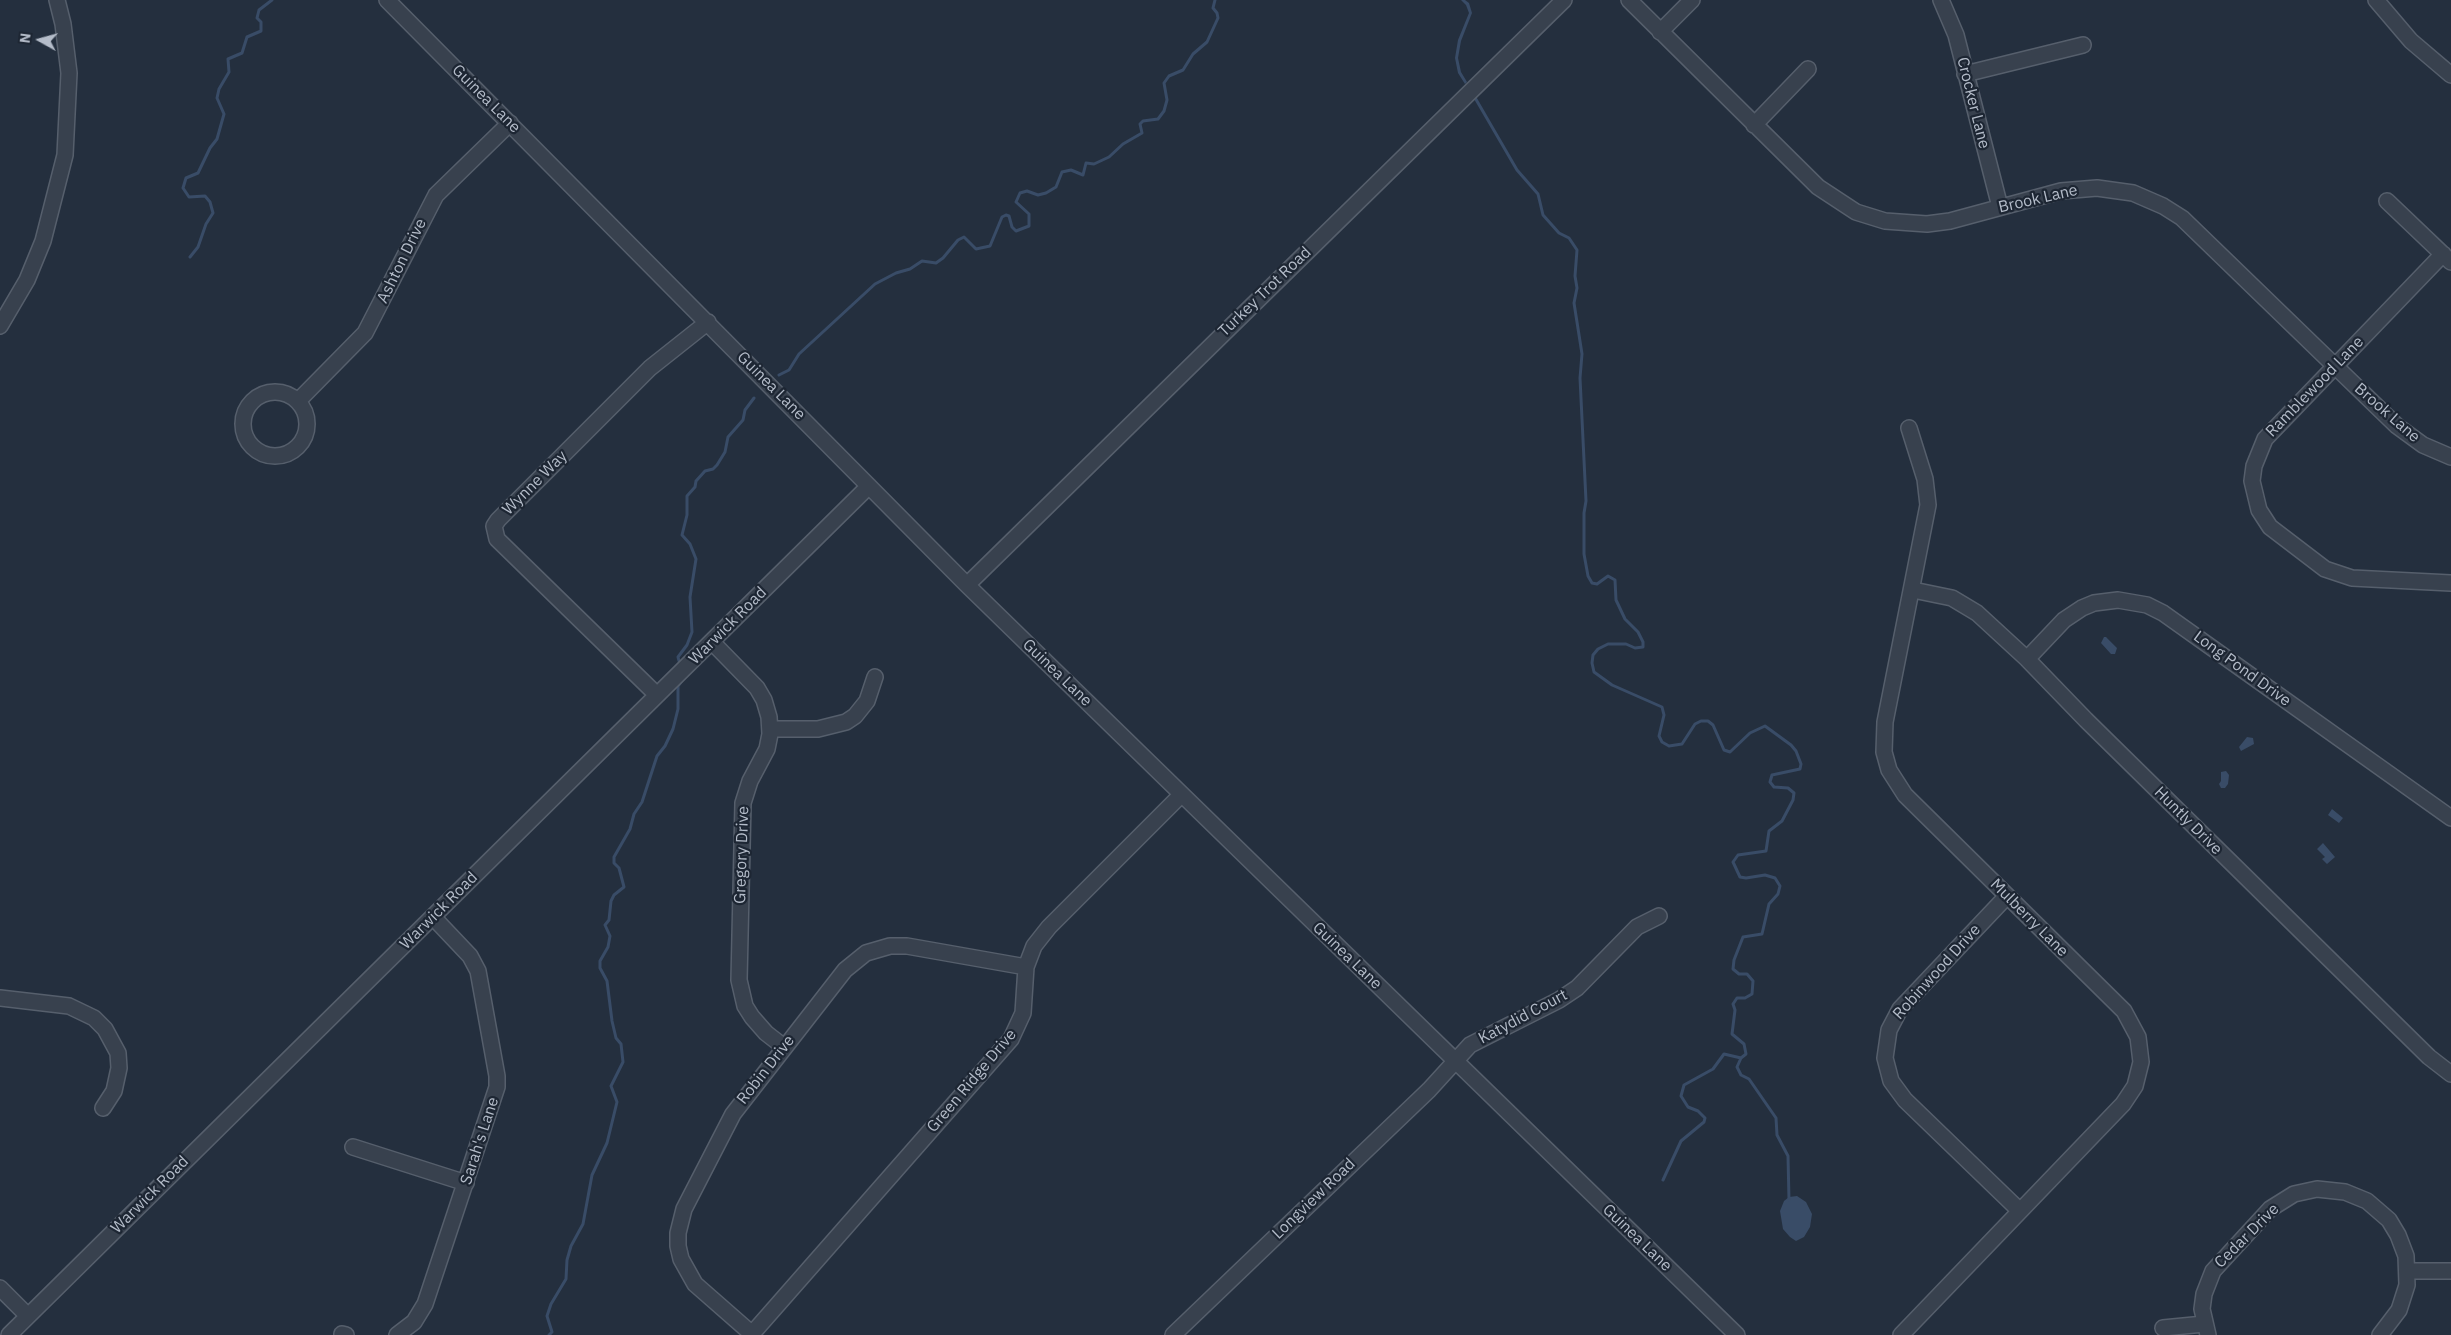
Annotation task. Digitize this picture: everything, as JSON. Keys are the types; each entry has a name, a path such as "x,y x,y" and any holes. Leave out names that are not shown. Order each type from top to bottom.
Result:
{"street":[{"path":"0,326 27,280 43,241 65,155 69,74 63,24 56,0"},
{"name":"Guinea Lane","path":"388,0 967,585 1737,1335"},
{"name":"Turkey Trot Road","path":"967,585 1564,0"},
{"name":"Brook Lane","path":"1629,0 1825,193 1842,205 1875,219 1905,224 1950,221 2062,191 2098,188 2133,193 2163,206 2182,218 2397,426 2423,445 2451,457"},
{"path":"1660,32 1692,0"},
{"name":"Crocker Lane","path":"1941,0 1956,35 2000,207"},
{"path":"2376,0 2411,41 2451,75"},
{"path":"1965,74 2083,46"},
{"path":"1754,125 1808,69"},
{"name":"Ashton Drive","path":"298,401 365,333 436,195 510,123"},
{"path":"2387,201 2447,258"},
{"name":"Ramblewood Lane","path":"2447,258 2335,366 2265,438 2258,451 2252,481 2259,510 2276,533 2325,569 2338,575 2352,578 2451,583"},
{"name":"Wynne Way","path":"657,695 497,539 494,526 650,368 708,322"},
{"path":"276,391 289,395 298,401 306,417 307,428 304,439 296,448 287,454 268,456 251,446 245,436 242,425 246,410 252,401 265,393 276,391"},
{"name":"Mulberry Lane","path":"1901,1335 2128,1098 2138,1076 2140,1047 2132,1023 2124,1011 1905,796 1889,770 1884,752 1885,722 1913,590 1928,505 1925,479 1909,428"},
{"name":"Warwick Road","path":"9,1335 869,486"},
{"name":"Huntly Drive","path":"1913,590 1946,596 1967,606 2027,659 2086,720 2429,1058 2451,1074"},
{"name":"Long Pond Drive","path":"2027,659 2058,625 2082,608 2094,603 2118,600 2147,605 2163,613 2451,818"},
{"name":"Gregory Drive","path":"712,642 757,688 764,700 770,729 767,750 750,781 743,803 740,980 745,1006 752,1017 766,1033 784,1047"},
{"path":"770,729 818,729 846,722 855,716 867,701 875,677"},
{"name":"Green Ridge Drive","path":"752,1334 1011,1039 1023,1013 1026,967 1034,946 1049,927 1181,795"},
{"name":"Robinwood Drive","path":"2007,896 1900,1009 1888,1030 1885,1058 1891,1081 1905,1100 2020,1211"},
{"name":"Katydid Court","path":"1455,1062 1470,1045 1481,1038 1559,1000 1577,988 1637,927 1659,916"},
{"name":"Sarah's Lane","path":"397,1335 414,1322 426,1304 495,1098 497,1076 478,971 470,956 433,917"},
{"name":"Robin Drive","path":"752,1334 695,1284 681,1259 678,1232 684,1209 732,1114 844,970 855,960 875,949 890,946 907,946 1026,967"},
{"path":"0,998 69,1006 94,1018 105,1028 118,1053 119,1068 114,1091 103,1108"},
{"name":"Longview Road","path":"1173,1335 1400,1118 1455,1062"},
{"path":"353,1147 466,1183"},
{"name":"Cedar Drive","path":"2206,1329 2204,1294 2213,1270 2222,1258 2270,1209 2294,1194 2325,1189 2345,1192 2376,1208 2389,1220 2398,1234 2406,1256 2407,1286 2399,1310 2380,1335"},
{"path":"2408,1271 2451,1271"},
{"path":"0,1288 28,1316"},
{"path":"2162,1328 2206,1329"}],"water":[{"path":"1461,0 1469,3 1472,13 1461,41 1458,58 1461,72 1467,82 1465,84 1458,73 1455,58 1458,40 1469,13 1466,5"},
{"path":"2104,637 2117,648 2115,654 2111,654 2101,643"},
{"path":"2247,737 2253,738 2254,744 2241,751 2239,747"},
{"path":"2226,771 2229,775 2228,784 2225,788 2221,788 2219,784 2221,772"},
{"path":"2332,809 2343,818 2339,823 2328,815"},
{"path":"2323,843 2335,857 2327,864 2322,859 2325,857 2317,849"},
{"path":"1797,1196 1806,1202 1812,1214 1810,1227 1804,1237 1796,1241 1783,1229 1780,1211 1784,1201 1789,1197"}],"waterway":[{"path":"190,257 198,247 206,224 213,213 210,202 205,196 189,197 183,188 186,178 198,173 210,148 217,139 224,114 217,98 219,89 229,72 228,59 242,53 247,37 261,31 261,22 257,18 259,10 272,0"},
{"path":"779,375 789,370 799,354 875,284 896,273 910,269 922,261 936,263 943,258 958,240 964,237 976,249 990,246 1002,217 1006,215 1009,216 1012,227 1016,231 1029,226 1029,214 1016,202 1020,193 1027,191 1038,195 1046,193 1056,187 1062,172 1071,170 1083,175 1086,163 1094,164 1109,157 1123,144 1142,133 1140,124 1143,121 1158,119 1164,111 1167,100 1164,83 1169,76 1183,70 1193,54 1207,42 1218,18 1213,8 1215,0"},
{"path":"1474,96 1517,170 1538,194 1543,215 1559,233 1569,238 1577,250 1575,276 1577,288 1574,303 1582,354 1580,378 1586,501 1584,513 1584,554 1588,576 1592,583 1597,584 1608,576 1615,580 1616,600 1625,619 1638,632 1643,642 1643,647 1635,648 1626,644 1608,644 1598,649 1593,655 1594,672 1612,685 1662,707 1664,715 1659,736 1662,742 1669,746 1682,744 1695,724 1701,721 1708,721 1713,725 1724,750 1730,752 1750,733 1765,726 1791,745 1796,751 1801,764 1800,769 1772,775 1770,782 1774,787 1788,788 1794,793 1793,800 1782,821 1769,831 1766,851 1738,855 1733,862 1740,877 1765,875 1775,878 1780,886 1778,894 1769,904 1762,934 1743,937 1734,960 1733,969 1739,974 1747,974 1753,981 1752,994 1745,998 1737,998 1733,1004 1735,1010 1732,1034 1744,1044 1746,1054 1741,1058 1724,1054 1713,1069 1684,1085 1681,1096 1688,1107 1698,1111 1705,1118 1704,1122 1681,1141 1663,1180"},
{"path":"679,661 678,657 687,645 692,632 690,597 696,559 690,544 682,535 687,515 687,496 705,471 713,469 717,465 725,452 728,437 743,420 745,410 754,398"},
{"path":"549,1335 552,1332 547,1316 551,1304 566,1279 567,1260 571,1246 583,1224 592,1175 607,1143 617,1102 611,1086 623,1062 621,1044 616,1038 612,1021 607,981 600,968 600,961 608,947 610,936 605,925 609,920 611,901 614,895 624,887 619,868 614,863 614,857 630,829 634,814 642,802 657,756 665,746 673,729 678,709 678,686 681,682"},
{"path":"1741,1058 1737,1067 1741,1075 1749,1079 1776,1118 1777,1135 1788,1156 1789,1200"}]}
